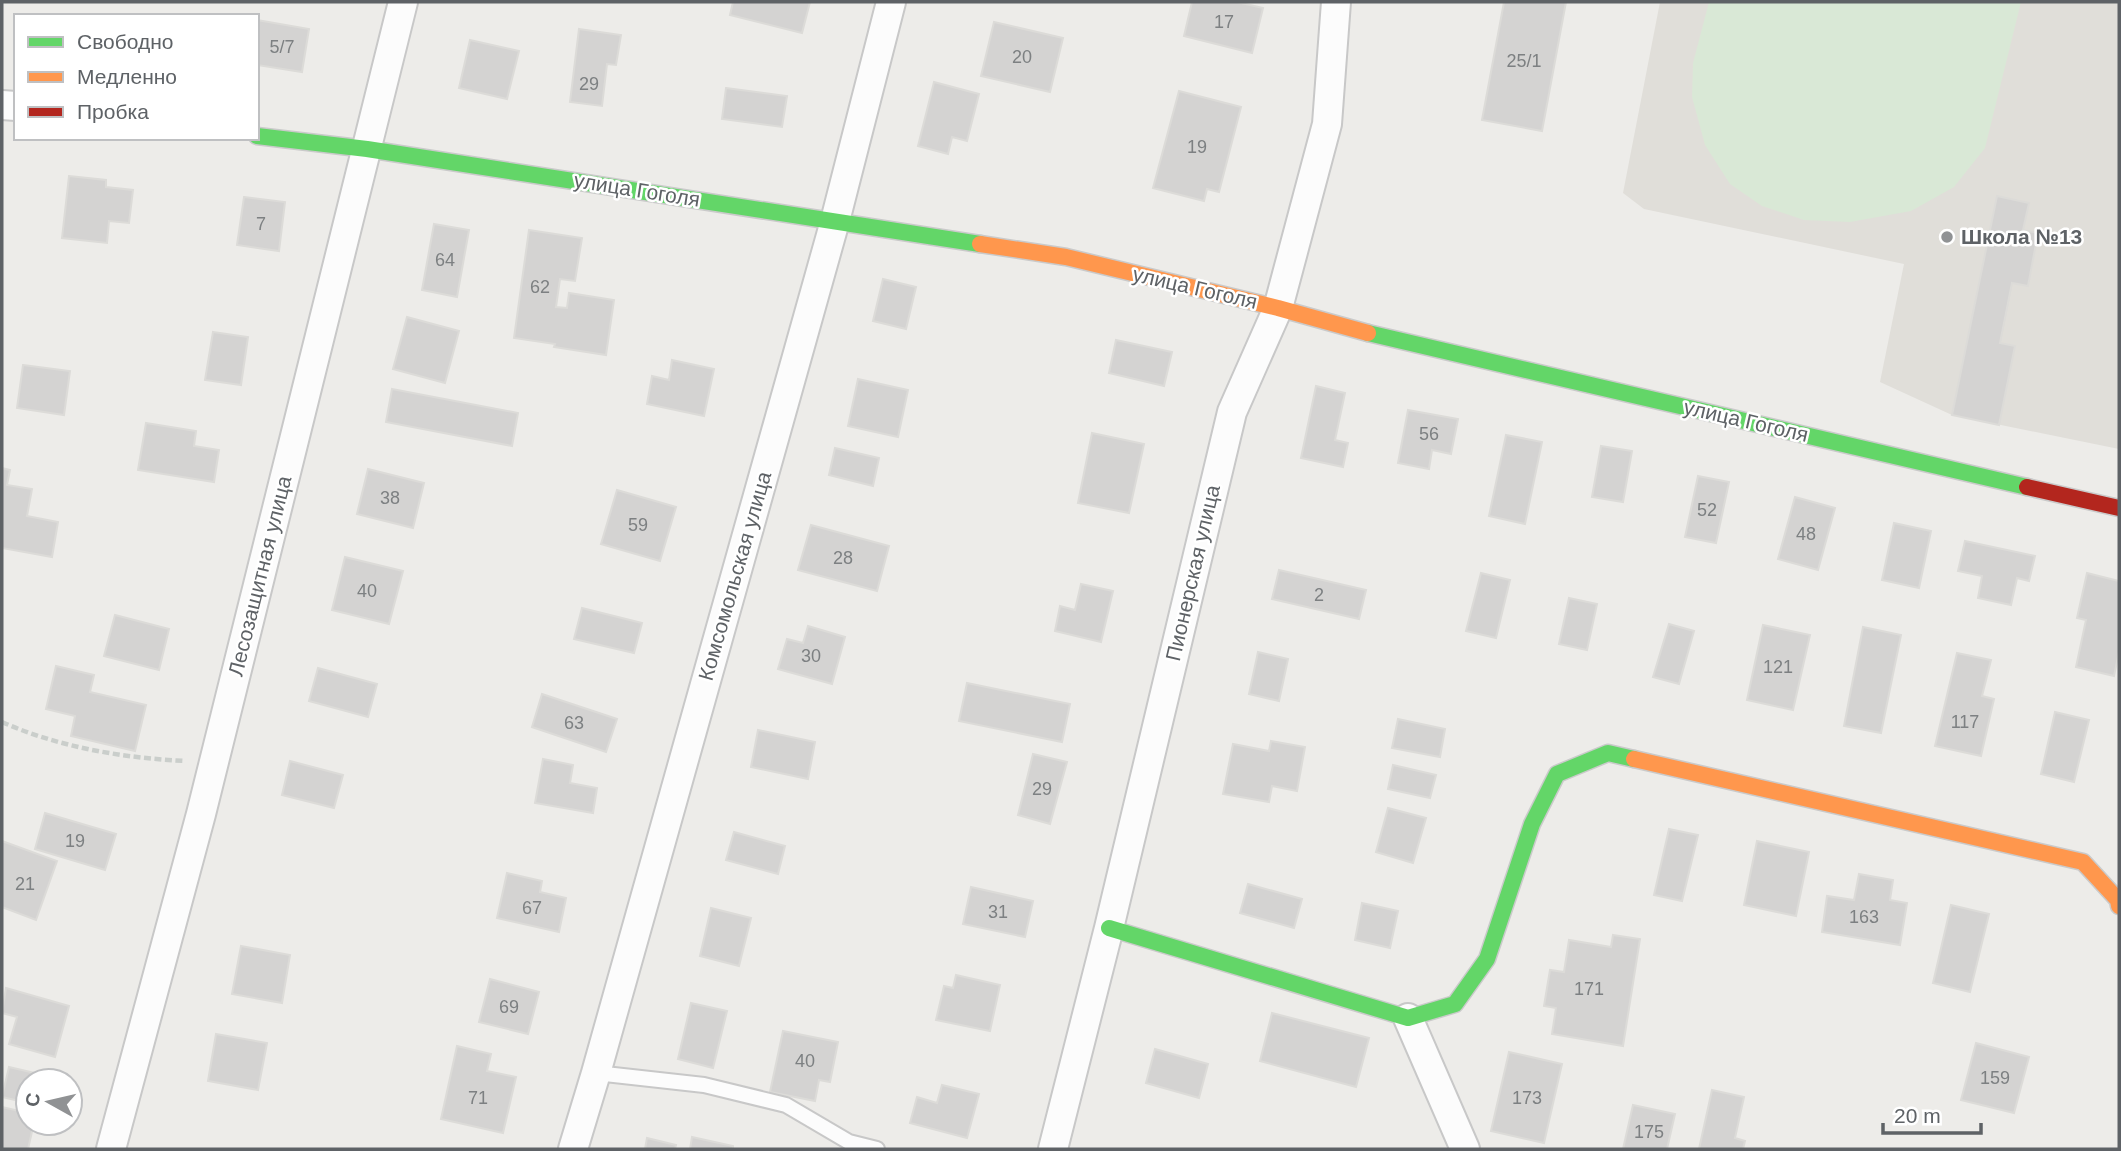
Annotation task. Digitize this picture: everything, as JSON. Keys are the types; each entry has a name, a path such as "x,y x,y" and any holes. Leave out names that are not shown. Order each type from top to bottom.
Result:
{"street":[{"name":"Лесозащитная улица","path":"111,1149 214,762 403,2"},
{"name":"Комсомольская улица","path":"572,1149 596,1073 835,221 891,2"},
{"name":"Пионерская улица","path":"1053,1149 1109,928 1232,412 1278,308 1327,124 1336,2"},
{"name":"улица Гоголя","path":"259,136 367,149 1066,257 1278,308 1401,342 2119,508"},
{"path":"1109,928 1408,1018 1455,1004 1487,959 1532,824 1557,774 1608,753 2083,862 2118,900 2119,906"},
{"path":"1408,1018 1465,1149"}],"lane":[{"path":"596,1073 704,1085 786,1105 849,1142 877,1149"}],"path":[{"path":"2,722 37,737 132,758 214,762"}],"shaded area":[{"name":"Школа №13","path":"1660,2 2119,2 2119,449 1952,415 1880,382 1904,264 1644,209 1623,193"}],"green space":[{"path":"1709,2 2021,2 1985,148 1954,187 1911,211 1850,222 1804,220 1762,206 1730,184 1705,145 1692,97 1693,63"}],"building":[{"path":"733,2 810,2 802,33 730,15"},
{"path":"1192,2 1237,2 1263,8 1252,53 1184,36"},
{"path":"1504,2 1566,2 1542,131 1482,120"},
{"path":"259,20 309,29 302,72 259,65"},
{"path":"994,22 1063,38 1050,92 981,76"},
{"path":"579,29 621,35 616,65 607,64 602,106 570,102"},
{"path":"470,40 519,51 507,99 459,88"},
{"path":"934,82 979,94 967,141 952,137 948,154 918,146"},
{"path":"726,88 787,96 782,127 722,119"},
{"path":"1179,91 1241,107 1219,192 1207,189 1204,201 1153,188"},
{"path":"69,176 106,180 106,187 133,190 129,223 109,221 107,243 62,238"},
{"path":"1997,196 2029,203 2023,230 2038,233 2028,286 2012,283 2000,343 2015,346 1999,425 1952,415"},
{"path":"244,197 285,202 279,251 237,245"},
{"path":"434,224 469,230 457,297 422,290"},
{"path":"529,230 582,238 575,281 560,279 556,307 567,308 569,293 614,300 606,355 514,338"},
{"path":"883,279 916,287 906,329 873,321"},
{"path":"407,317 459,331 445,383 393,369"},
{"path":"213,332 248,337 241,385 205,380"},
{"path":"1116,340 1172,352 1164,386 1109,373"},
{"path":"672,360 714,369 704,416 647,404 652,376 669,380"},
{"path":"23,365 70,371 64,415 17,408"},
{"path":"858,379 908,390 898,437 848,426"},
{"path":"1316,386 1345,393 1335,440 1348,443 1343,467 1301,458"},
{"path":"392,389 518,413 512,446 386,422"},
{"path":"1408,410 1458,419 1451,454 1432,450 1429,469 1398,463"},
{"path":"146,423 196,431 194,446 219,450 214,482 138,470"},
{"path":"1092,433 1144,444 1129,513 1078,503"},
{"path":"1506,435 1542,442 1525,524 1489,516"},
{"path":"1601,446 1632,451 1623,502 1592,497"},
{"path":"835,448 879,458 873,486 829,475"},
{"path":"2,468 10,470 7,485 32,489 27,516 58,522 52,557 2,548"},
{"path":"368,469 424,483 413,528 357,514"},
{"path":"1698,476 1729,482 1716,543 1685,537"},
{"path":"617,490 676,507 660,561 601,544"},
{"path":"1795,497 1835,508 1818,570 1778,559"},
{"path":"1894,523 1931,531 1919,588 1882,580"},
{"path":"811,525 889,546 877,591 798,570"},
{"path":"1965,541 2035,556 2029,581 2017,578 2011,605 1978,598 1982,576 1958,571"},
{"path":"345,557 403,571 389,624 332,610"},
{"path":"1279,570 1366,590 1359,619 1272,599"},
{"path":"1481,573 1510,580 1496,638 1466,631"},
{"path":"2087,573 2119,581 2119,652 2114,676 2076,667 2086,620 2077,618"},
{"path":"1081,584 1113,591 1101,642 1055,631 1060,606 1075,610"},
{"path":"1569,598 1597,604 1587,650 1559,644"},
{"path":"582,608 642,623 634,653 574,639"},
{"path":"115,615 169,629 159,670 104,656"},
{"path":"1669,624 1694,631 1679,684 1653,677"},
{"path":"1763,625 1810,635 1793,710 1747,700"},
{"path":"808,626 845,637 832,684 778,669 787,639 803,643"},
{"path":"1863,627 1901,635 1881,733 1844,726"},
{"path":"1258,652 1288,659 1279,701 1249,694"},
{"path":"1957,653 1991,660 1982,696 1994,699 1981,756 1935,746"},
{"path":"56,666 94,675 90,692 146,705 135,751 71,736 75,716 46,709"},
{"path":"318,668 377,684 368,717 309,701"},
{"path":"967,683 1070,704 1062,742 959,721"},
{"path":"542,694 617,719 606,752 532,727"},
{"path":"2055,712 2089,720 2074,782 2041,774"},
{"path":"1398,719 1445,729 1440,757 1392,748"},
{"path":"758,730 815,742 808,779 751,767"},
{"path":"1271,741 1305,747 1297,791 1272,786 1269,802 1223,794 1233,744 1269,751"},
{"path":"1033,754 1067,762 1050,824 1018,815"},
{"path":"543,759 573,765 570,783 597,788 593,813 535,803"},
{"path":"290,761 343,775 334,808 282,795"},
{"path":"1393,765 1436,775 1430,798 1388,789"},
{"path":"1388,808 1426,818 1413,863 1376,852"},
{"path":"45,813 116,834 105,870 35,849"},
{"path":"1669,829 1698,835 1682,901 1654,895"},
{"path":"734,832 785,846 778,874 726,860"},
{"path":"2,841 57,861 36,920 2,907"},
{"path":"1757,841 1809,852 1796,916 1744,905"},
{"path":"507,873 542,881 540,892 566,898 559,932 497,918"},
{"path":"1859,874 1893,880 1890,900 1907,903 1900,945 1822,932 1827,896 1854,900"},
{"path":"1248,884 1302,899 1294,928 1240,913"},
{"path":"971,887 1033,901 1025,937 963,924"},
{"path":"1362,903 1398,911 1390,948 1355,940"},
{"path":"1951,905 1989,914 1970,992 1933,983"},
{"path":"711,908 751,918 739,966 700,956"},
{"path":"1613,935 1640,939 1623,1046 1552,1034 1556,1008 1544,1006 1550,970 1564,972 1569,940 1611,947"},
{"path":"241,946 290,955 282,1003 232,994"},
{"path":"956,975 1000,985 990,1031 936,1020 944,986 953,988"},
{"path":"490,979 539,992 528,1034 479,1022"},
{"path":"6,988 69,1006 55,1057 9,1044 17,1017 2,1013"},
{"path":"691,1003 727,1011 713,1068 678,1059"},
{"path":"1272,1013 1369,1038 1356,1087 1260,1061"},
{"path":"783,1031 838,1042 830,1082 819,1080 815,1101 770,1092"},
{"path":"216,1034 267,1043 258,1090 208,1081"},
{"path":"1976,1043 2029,1057 2014,1113 1961,1100"},
{"path":"457,1046 491,1054 487,1071 516,1077 503,1133 441,1119"},
{"path":"1155,1049 1208,1064 1199,1098 1146,1083"},
{"path":"1509,1052 1562,1064 1544,1143 1491,1131"},
{"path":"9,1067 14,1068 14,1100 2,1097"},
{"path":"942,1085 979,1094 967,1138 910,1123 917,1097 937,1103"},
{"path":"1712,1090 1744,1097 1735,1138 1745,1141 1743,1149 1699,1149"},
{"path":"1633,1105 1675,1114 1667,1149 1623,1149"},
{"path":"2,1107 14,1110 14,1137 31,1137 28,1149 2,1149"},
{"path":"692,1137 733,1146 733,1149 690,1149"},
{"path":"647,1138 676,1145 675,1149 645,1149"}],"traffic: fast":[{"path":"259,136 367,149 980,244"},
{"path":"1368,333 2027,487"},
{"path":"1109,928 1408,1018 1455,1004 1487,959 1532,824 1557,774 1608,753 1634,759"}],"traffic: slow":[{"path":"980,244 1066,257 1278,308 1368,333"},
{"path":"1634,759 2083,862 2118,900 2119,906"}],"traffic: jam":[{"path":"2027,487 2119,508"}],"place":[{"name":"Школа №13","path":"1947,237"}]}
